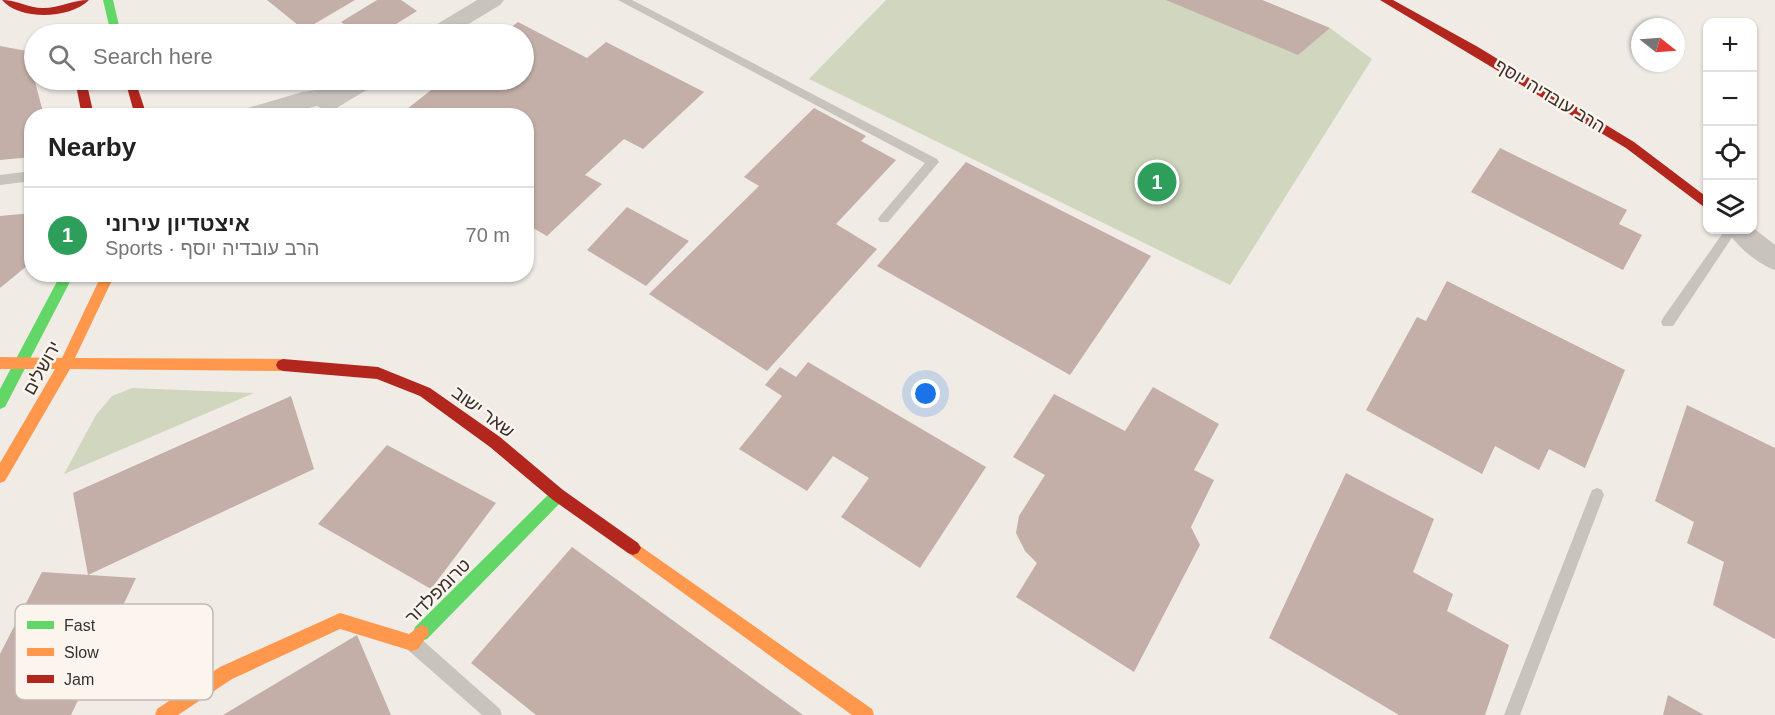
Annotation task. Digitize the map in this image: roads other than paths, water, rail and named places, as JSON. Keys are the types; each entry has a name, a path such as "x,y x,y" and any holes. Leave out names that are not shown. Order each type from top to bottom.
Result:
{"street":[{"path":"7,5 48,12 84,0"},
{"path":"108,0 114,24"},
{"path":"453,24 493,0"},
{"name":"הרב עובדיה יוסף","path":"1389,1 1630,145 1703,202"},
{"path":"48,12 56,24"},
{"path":"82,90 86,108"},
{"path":"133,90 139,108"},
{"path":"320,108 349,90"},
{"path":"274,108 302,99 342,94"},
{"path":"1744,234 1775,260"},
{"name":"ירושלים","path":"0,403 64,282"},
{"name":"ירושלים","path":"0,476 65,365 105,282"},
{"name":"שאר ישוב","path":"0,363 302,365 378,373 425,392 495,442 558,495 866,715"},
{"name":"טרומפלדור","path":"213,681 238,666 340,621 412,643 558,495"},
{"name":"טרומפלדור","path":"163,715 181,700"}],"lane":[{"path":"623,0 933,162 884,219"},
{"path":"0,180 24,177"},
{"path":"1668,322 1728,234"},
{"path":"1512,715 1597,495"},
{"path":"412,643 494,715"}],"place":[{"name":"איצטדיון עירוני","path":"1157,182"}]}
